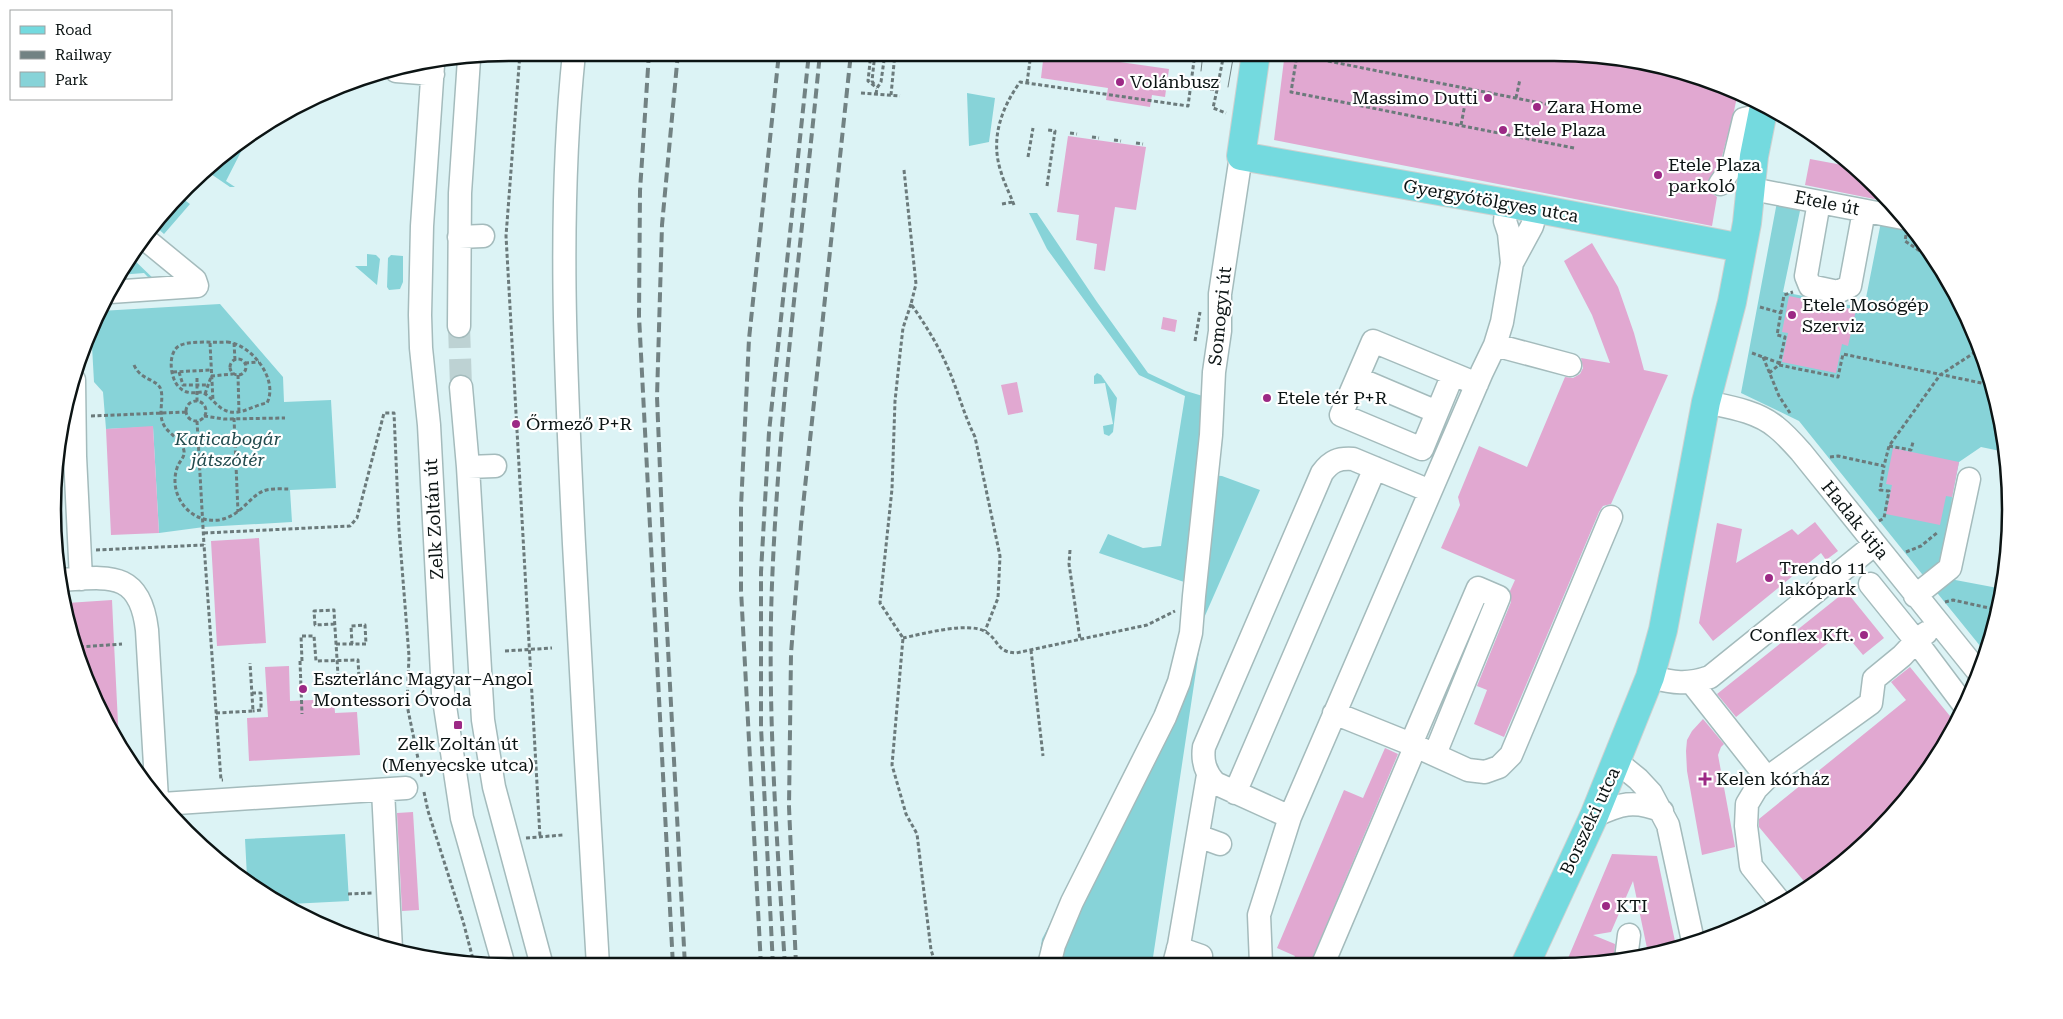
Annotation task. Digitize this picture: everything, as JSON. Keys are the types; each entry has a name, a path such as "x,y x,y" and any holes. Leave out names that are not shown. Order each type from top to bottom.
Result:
{"main road":[{"name":"Somogyi út","path":"1241,156 1255,61"},
{"path":"1706,402 1732,302 1752,189 1754,156 1763,113"},
{"name":"Gyergyótölgyes utca","path":"1241,156 1507,203 1742,248"},
{"name":"Borszéki utca","path":"1528,958 1594,816 1650,677 1663,630 1706,402"}],"street":[{"path":"573,61 568,105 565,179 564,314 598,958"},
{"path":"459,326 458,237 462,136 469,63"},
{"name":"Zelk Zoltán út","path":"433,70 422,226 420,315 429,435 443,693 462,818 502,958"},
{"path":"1720,184 1733,165 1744,119 1761,112"},
{"name":"Somogyi út","path":"1051,958 1054,945 1072,902 1165,717 1179,682 1191,633 1211,435 1214,372 1220,331 1220,294 1241,156"},
{"name":"Etele út","path":"1752,189 1864,211 1899,224"},
{"path":"1819,202 1806,276 1810,286 1838,292 1850,286 1864,211"},
{"path":"1260,958 1259,915 1290,817 1495,345 1502,322 1512,263 1509,233 1505,221 1507,203"},
{"path":"1512,263 1532,226 1538,209"},
{"path":"458,237 484,236"},
{"path":"118,291 197,286 196,280 150,243"},
{"path":"1453,374 1422,449 1341,415 1373,341 1453,374 1477,384"},
{"path":"1495,345 1570,365"},
{"path":"1357,378 1437,412"},
{"path":"461,386 468,467 483,720 494,787 540,958"},
{"path":"75,401 76,418 67,457 80,551 70,579 104,577 126,584 135,592 145,612 157,786"},
{"name":"Hadak útja","path":"1706,402 1740,410 1775,426 1801,452 1879,542 1915,596 1939,614 1974,665"},
{"path":"1201,956 1176,956 1208,776 1203,756 1204,746 1322,473 1329,463 1340,458 1353,459 1430,491"},
{"path":"468,467 495,466"},
{"path":"1235,793 1375,468"},
{"path":"1915,596 1950,568 1969,479"},
{"path":"1334,713 1421,748 1468,770 1485,772 1499,767 1511,755 1611,517"},
{"path":"1650,677 1669,682 1692,683 1710,677 1879,542"},
{"path":"1870,584 1916,641 1960,700"},
{"path":"1326,958 1421,748 1499,598 1478,588 1421,748"},
{"path":"1777,898 1751,866 1746,826 1747,804 1756,789 1767,778 1871,703 1874,679 1902,656 1939,614"},
{"path":"1692,683 1767,778"},
{"path":"1617,762 1638,779 1662,811 1668,825 1692,936"},
{"path":"1208,776 1215,783 1290,817"},
{"path":"171,803 406,788"},
{"path":"383,790 390,941"},
{"path":"1594,816 1620,805 1635,803 1662,811"},
{"path":"1198,836 1220,844"},
{"path":"1627,951 1629,935"}],"path":[{"path":"519,61 506,236 540,837"},
{"path":"870,61 868,81 877,88"},
{"path":"874,61 872,81 877,88"},
{"path":"876,94 881,82 884,61"},
{"path":"891,96 894,61"},
{"path":"1027,83 1030,61"},
{"path":"1002,204 1014,204 997,159 998,129 1002,111 1020,82 1188,106 1195,61"},
{"path":"1222,61 1213,108 1230,114"},
{"path":"1296,61 1291,92 1574,148"},
{"path":"1328,61 1581,111"},
{"path":"1516,98 1520,79"},
{"path":"1191,86 1217,90"},
{"path":"1461,126 1468,88"},
{"path":"861,93 900,96"},
{"path":"1028,157 1033,128"},
{"path":"1047,186 1055,131 1048,130"},
{"path":"1070,133 1077,134"},
{"path":"1092,137 1099,138"},
{"path":"1114,140 1121,141"},
{"path":"1136,143 1143,144"},
{"path":"904,170 916,284 903,328 900,354 895,401 892,489 880,603 902,638 892,764 906,814 917,834 931,950 934,958"},
{"path":"1905,232 1905,241 1919,250"},
{"path":"1769,373 1779,364 1785,337 1777,335 1784,295 1810,286"},
{"path":"911,304 935,341 948,368 980,454 1000,556 998,598 985,631"},
{"path":"1760,307 1781,313"},
{"path":"210,343 213,401"},
{"path":"234,343 235,360 230,366 236,374 239,413"},
{"path":"234,343 264,368 269,383 268,401 239,413 225,410 205,394 188,392 178,387 173,372 172,355 177,347 185,344 234,343"},
{"path":"1752,353 1779,364 1838,377 1843,354 1983,383"},
{"path":"1960,525 1942,528 1921,546 1879,542 1888,492 1880,490 1889,446 1940,375 1974,353"},
{"path":"1763,357 1779,396 1792,416"},
{"path":"235,360 239,359 245,363 259,362"},
{"path":"211,376 236,374 245,371 245,363"},
{"path":"134,365 141,376 159,386 162,395 161,413 164,425 180,442 184,451 176,474 178,494 192,515 204,520 219,520 238,512 262,492 290,489"},
{"path":"173,372 211,370"},
{"path":"179,372 183,386 207,385"},
{"path":"205,394 211,376"},
{"path":"197,378 197,402"},
{"path":"197,402 189,405 186,412 189,418 197,421"},
{"path":"197,402 204,406 204,416"},
{"path":"76,418 186,412"},
{"path":"204,533 350,526 356,518 384,413 394,413 399,529 410,656 407,705 428,811 472,956"},
{"path":"197,421 204,416 285,418"},
{"path":"234,418 238,512"},
{"path":"197,421 221,780"},
{"path":"1889,446 1911,450 1913,442"},
{"path":"1827,458 1838,456 1884,466"},
{"path":"80,551 204,545"},
{"path":"1070,550 1069,564 1080,639"},
{"path":"902,638 960,628 977,629 985,631 1002,650 1007,653 1016,653 1147,625 1180,609 1195,588"},
{"path":"1939,614 1953,600 1990,608"},
{"path":"302,714 301,636 314,636 316,661 337,660 358,660 359,676 338,677 337,660 336,644 335,624 334,610 314,611 315,625 335,624"},
{"path":"336,644 352,644 366,644 365,625 351,626 352,644"},
{"path":"83,646 122,644"},
{"path":"505,651 552,648"},
{"path":"1031,650 1043,756"},
{"path":"250,663 253,711"},
{"path":"216,713 261,710 261,693 252,693"},
{"path":"420,767 442,763"},
{"path":"525,838 563,835"}],"green space":[{"path":"967,93 995,98 989,142 969,146"},
{"path":"242,151 226,181 235,187 230,187 212,174"},
{"path":"185,201 190,204 164,234 159,230 172,214"},
{"path":"1777,202 1801,206 1783,292 1864,308 1881,222 1900,225 1942,285 1968,338 1986,393 1998,451 1981,447 1959,462 1952,497 1949,542 1942,563 1926,576 1922,574 1799,421 1741,393"},
{"path":"1029,213 1037,213 1148,373 1186,391 1206,397 1197,474 1222,476 1260,490 1204,618 1153,958 1039,958 1042,939 1098,832 1155,716 1168,683 1181,631 1187,583 1099,553 1108,534 1143,548 1161,546 1185,396 1139,375 1047,249"},
{"path":"367,254 376,255 380,259 377,285 355,266 367,266"},
{"path":"391,255 403,256 403,282 400,289 389,290 387,287 388,258"},
{"path":"136,262 158,283 161,283 167,276 168,282 155,284 144,273 128,274"},
{"name":"Katicabogár játszótér","path":"220,304 283,377 284,402 331,400 336,488 290,490 292,522 204,527 159,533 153,427 106,429 103,392 94,382 92,346 107,311"},
{"path":"1097,373 1101,375 1117,398 1113,432 1109,436 1104,434 1103,426 1113,424 1105,383 1094,384 1094,376"},
{"path":"1950,579 1995,587 1980,646 1934,589"},
{"path":"345,834 349,901 296,904 285,898 247,872 245,839"}],"building":[{"path":"1043,61 1113,61 1169,69 1165,97 1152,95 1150,107 1106,100 1108,88 1041,78"},
{"name":"Etele Plaza","path":"1284,61 1583,62 1641,70 1670,77 1698,85 1736,100 1721,160 1707,183 1708,190 1717,197 1712,226 1274,140"},
{"path":"1068,136 1146,147 1136,210 1115,207 1105,271 1094,269 1097,244 1076,240 1079,215 1057,212"},
{"path":"1810,159 1839,164 1876,199 1805,185"},
{"path":"1592,243 1618,287 1634,333 1644,370 1668,375 1611,504 1603,506 1599,512 1504,737 1474,724 1487,690 1477,686 1511,602 1510,591 1515,580 1441,548 1460,505 1458,497 1479,446 1527,467 1565,377 1573,378 1580,374 1583,368 1581,358 1610,363 1592,315 1564,261"},
{"path":"1789,296 1856,310 1848,346 1842,344 1836,373 1782,362 1788,333 1782,332"},
{"path":"1163,317 1177,320 1175,332 1161,329"},
{"path":"1017,382 1023,412 1008,415 1001,385"},
{"path":"153,426 159,533 111,535 106,429"},
{"path":"1893,448 1959,462 1952,497 1946,496 1940,525 1886,514 1892,485 1886,484"},
{"name":"Trendo 11 lakópark","path":"1815,522 1838,551 1826,560 1821,553 1713,641 1699,623 1717,523 1742,529 1736,563 1792,529 1798,535"},
{"path":"259,538 266,643 217,646 211,541"},
{"path":"1846,591 1884,638 1863,655 1843,631 1736,717 1717,694"},
{"path":"112,600 118,729 95,681 85,654 71,603"},
{"path":"289,666 290,701 334,699 335,713 357,712 360,755 249,761 247,718 268,717 265,667"},
{"path":"1910,667 1951,717 1926,759 1891,805 1849,847 1804,881 1759,827 1759,819 1906,700 1891,682"},
{"name":"Kelen kórház","path":"1703,719 1724,744 1718,755 1735,847 1702,855 1687,771 1686,751 1687,740"},
{"path":"1385,748 1398,754 1313,958 1294,958 1295,956 1277,948 1344,790 1363,798"},
{"path":"413,812 419,910 402,911 397,813"},
{"name":"KTI","path":"1612,854 1657,856 1675,941 1647,948 1633,881 1611,932 1593,935 1615,944 1614,954 1568,958"}],"tunnel":[{"path":"459,326 461,387"}],"tram line":[{"path":"1201,71 1202,61"},
{"path":"1228,87 1233,61"}],"railway":[{"path":"648,61 640,191 639,316 673,958"},
{"path":"677,61 662,225 657,397 665,592 685,958"},
{"path":"761,958 741,590 741,507 749,339 778,61"},
{"path":"773,958 761,727 761,572 769,432 808,61"},
{"path":"784,958 772,727 772,584 775,517 786,384 819,61"},
{"path":"796,958 789,807 791,654 801,525 850,61"}],"place":[{"name":"Volánbusz","path":"1120,82"},
{"name":"Massimo Dutti","path":"1488,98"},
{"name":"Zara Home","path":"1537,107"},
{"name":"Etele Plaza","path":"1503,130"},
{"name":"Etele Plaza parkoló","path":"1658,175"},
{"name":"Etele Mosógép Szerviz","path":"1792,315"},
{"name":"Etele tér P+R","path":"1267,398"},
{"name":"Őrmező P+R","path":"516,424"},
{"name":"Trendo 11 lakópark","path":"1769,578"},
{"name":"Conflex Kft.","path":"1864,635"},
{"name":"Eszterlánc Magyar–Angol Montessori Óvoda","path":"303,689"},
{"name":"Zelk Zoltán út (Menyecske utca)","path":"458,725"},
{"name":"Kelen kórház","path":"1705,779"},
{"name":"KTI","path":"1606,906"}]}
